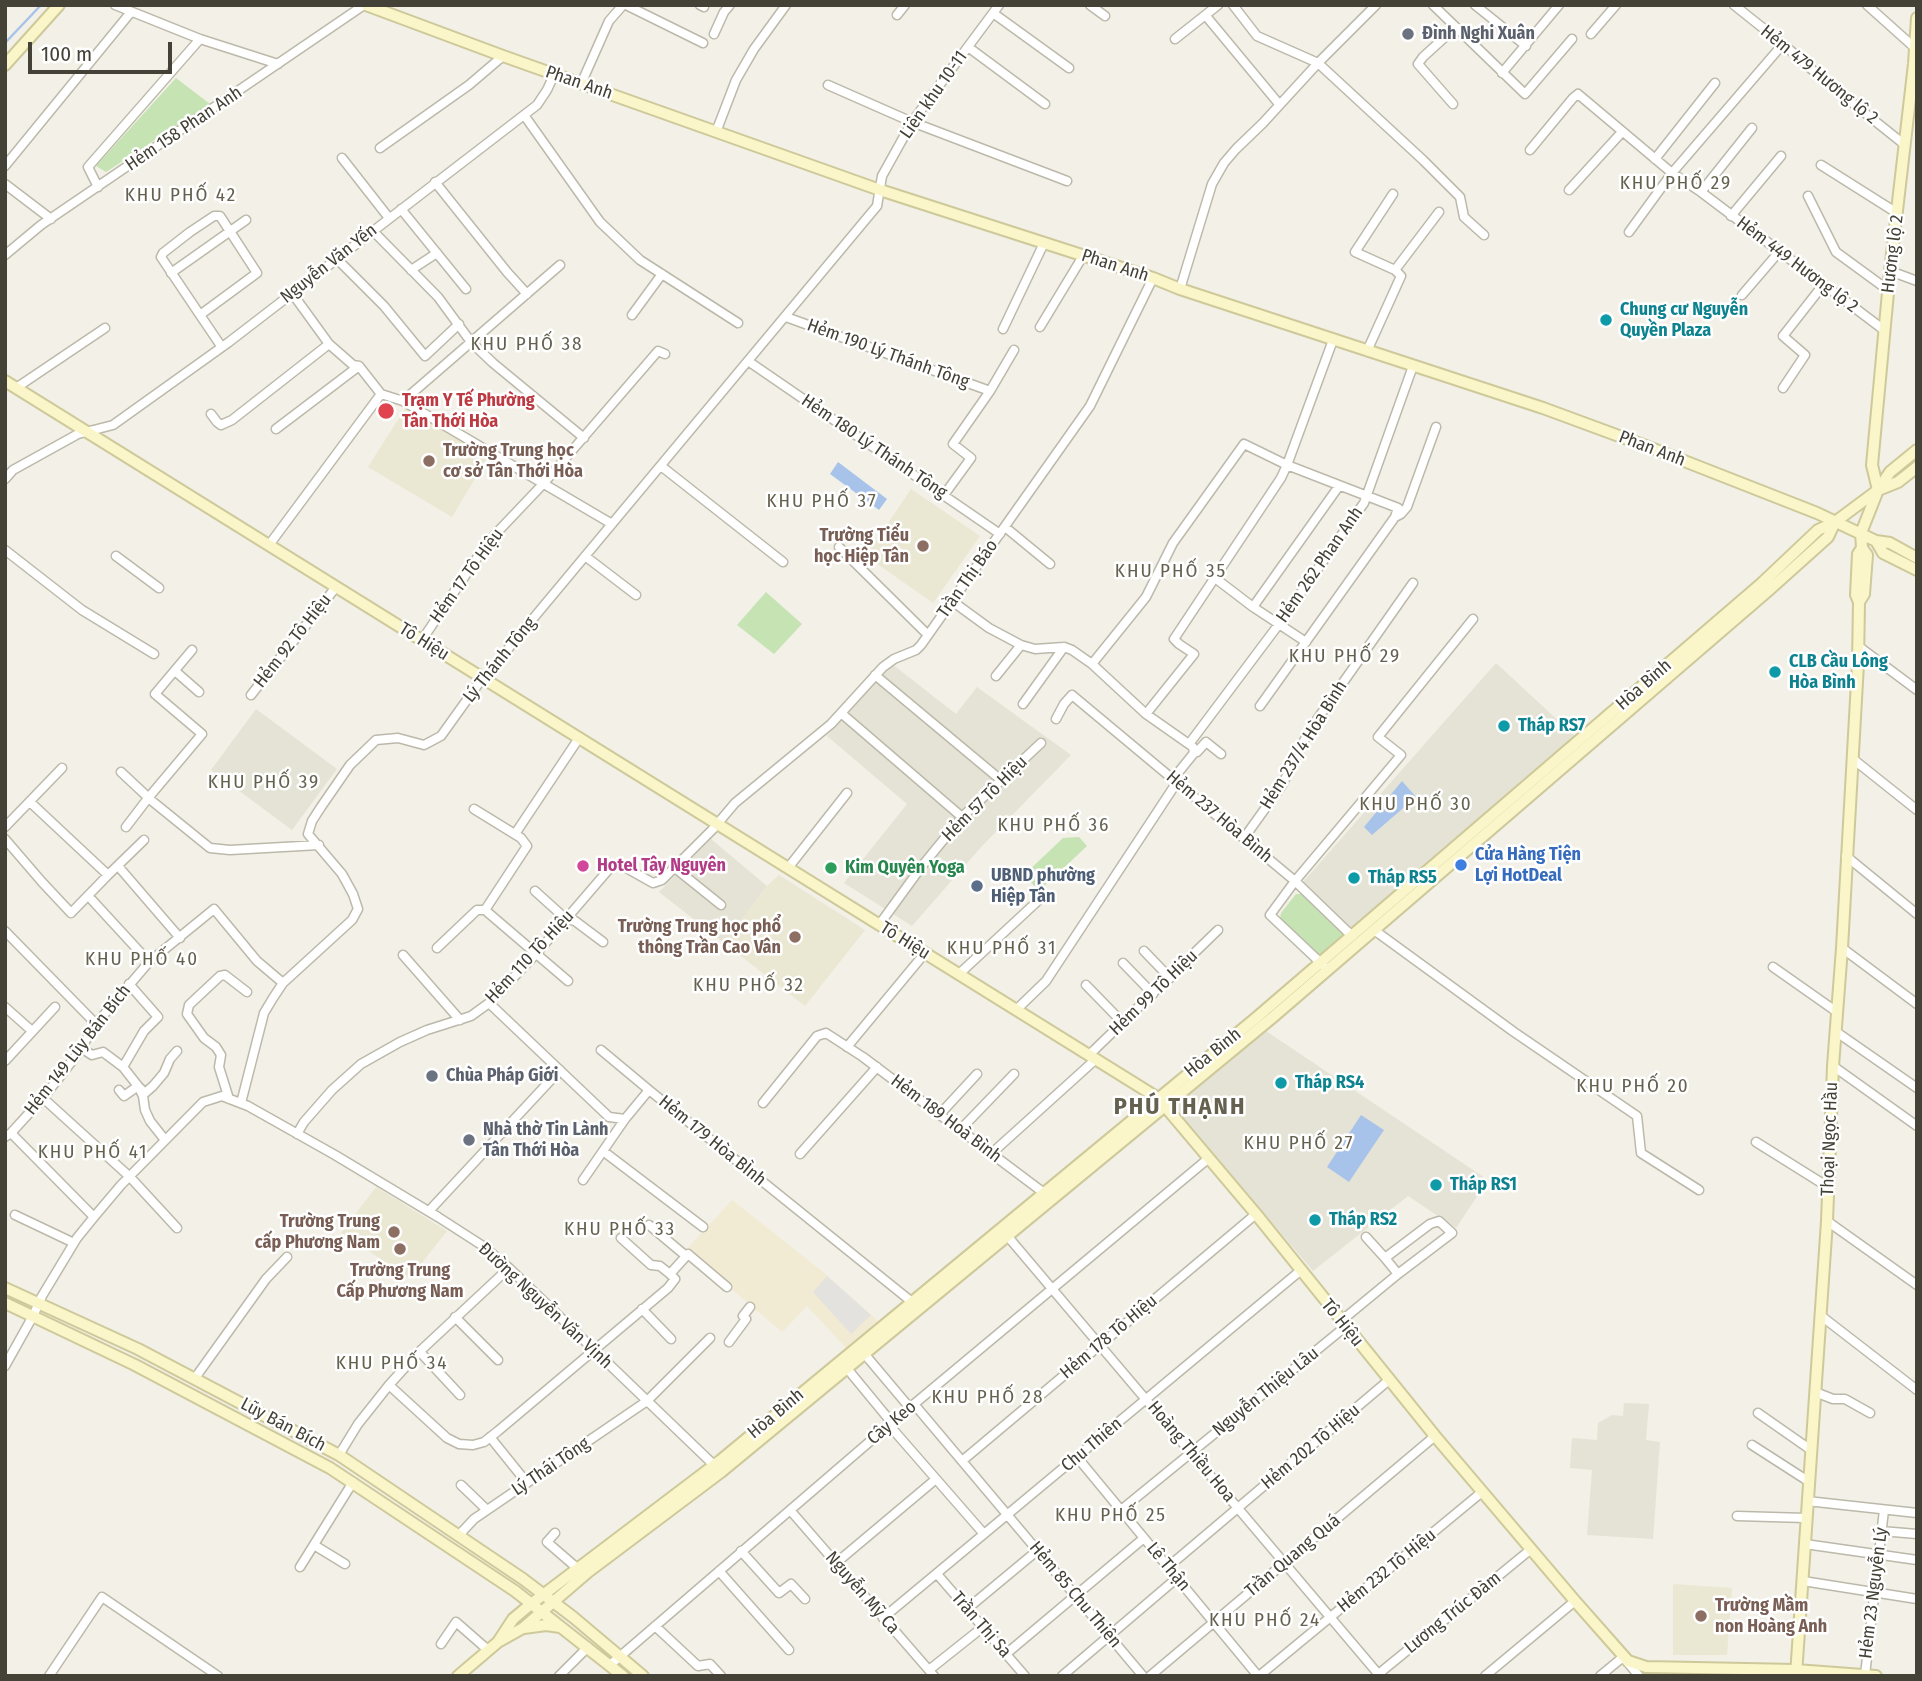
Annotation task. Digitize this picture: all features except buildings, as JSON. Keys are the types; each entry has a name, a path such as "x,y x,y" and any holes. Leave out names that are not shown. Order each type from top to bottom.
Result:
{"main road":[{"path":"5,65 59,5"},
{"name":"Phan Anh","path":"365,5 880,190 1543,408 1817,513 1876,541"},
{"name":"Hương lộ 2","path":"1878,490 1871,465 1890,271 1916,65 1917,18"},
{"name":"Tô Hiệu","path":"5,381 1162,1102 1435,1436 1623,1657"},
{"path":"1878,490 1891,472 1917,450"},
{"path":"1878,490 1898,482 1917,467"},
{"name":"Hòa Bình","path":"542,1612 1324,966 1374,930 1818,530 1835,522 1878,490"},
{"name":"Thoại Ngọc Hầu","path":"1793,1673 1803,1581 1827,1221 1833,1066 1853,759 1858,646 1858,554 1862,548 1861,533 1878,490"},
{"path":"1876,541 1890,543 1917,558"},
{"path":"1876,541 1884,553 1917,570"},
{"name":"Hòa Bình","path":"1324,966 1352,936 1565,760"},
{"name":"Hòa Bình","path":"861,1350 912,1302 1004,1232 1044,1193 1162,1102"},
{"name":"Lũy Bán Bích","path":"5,1288 137,1348 339,1455 553,1602"},
{"name":"Lũy Bán Bích","path":"5,1303 183,1389 330,1468 515,1591 542,1612"},
{"name":"Hòa Bình","path":"531,1604 577,1568 717,1469"},
{"path":"523,1579 557,1583"},
{"path":"572,1617 568,1604 574,1584"},
{"path":"498,1642 518,1606 515,1591"},
{"path":"553,1602 643,1676"},
{"path":"513,1619 531,1604"},
{"path":"458,1676 498,1642 523,1628 542,1612 623,1676"},
{"path":"523,1628 546,1625 563,1628"},
{"path":"1623,1657 1656,1672 1875,1676"}],"street":[{"path":"115,5 200,39 278,64"},
{"name":"Hẻm 158 Phan Anh","path":"5,255 51,219 365,5"},
{"path":"581,84 609,21 625,5 703,43"},
{"path":"714,34 730,5"},
{"path":"716,132 736,80 754,49 786,5"},
{"path":"897,15 905,5"},
{"name":"Liên khu 10-11","path":"880,190 882,176 912,122 999,5"},
{"path":"1090,5 1105,16"},
{"path":"1175,39 1218,5"},
{"path":"1233,5 1257,36 1318,63 1460,197 1464,217 1484,235"},
{"path":"1180,289 1212,184 1218,173 1236,149 1376,5"},
{"path":"1433,5 1525,94 1572,39"},
{"path":"1475,5 1526,46"},
{"path":"1502,73 1559,5"},
{"path":"1591,34 1616,5"},
{"name":"Hẻm 479 Hương lộ 2","path":"1734,5 1905,145"},
{"path":"1867,5 1915,48"},
{"path":"5,166 131,12"},
{"path":"993,13 1069,68"},
{"path":"1206,16 1279,104"},
{"path":"1453,104 1418,64 1456,27"},
{"path":"98,187 88,167 200,39"},
{"path":"1629,232 1672,173 1783,44"},
{"path":"968,47 1045,104"},
{"path":"380,148 469,85 503,56"},
{"name":"Nguyễn Văn Yến","path":"5,479 13,470 78,434 113,425 221,346 524,115 543,98 554,75"},
{"path":"1655,159 1715,83"},
{"path":"828,85 912,122 1067,181"},
{"name":"Hẻm 449 Hương lộ 2","path":"1530,150 1576,95 1580,95 1672,173 1884,330"},
{"path":"524,115 600,222 640,260 738,323"},
{"path":"1701,192 1752,128"},
{"path":"1569,190 1622,132"},
{"path":"1731,216 1781,156"},
{"path":"342,158 390,218"},
{"path":"1821,164 1897,213"},
{"path":"435,182 527,294"},
{"path":"5,184 51,219"},
{"name":"Lý Thánh Tông","path":"319,845 308,834 313,821 350,765 376,740 398,738 424,745 441,736 479,683 877,206 880,190"},
{"path":"1367,351 1401,276 1395,270 1355,252 1393,194"},
{"path":"1808,196 1836,252 1888,290"},
{"path":"401,209 466,289"},
{"path":"1395,270 1439,212"},
{"path":"200,315 257,273 220,216 190,232 160,257 221,346"},
{"path":"171,273 246,220"},
{"path":"373,230 438,297 471,342 584,438"},
{"path":"1003,329 1044,243"},
{"path":"1742,295 1779,252"},
{"path":"411,270 437,253"},
{"path":"1040,327 1083,256"},
{"path":"336,258 384,306 425,356 459,324"},
{"path":"403,401 559,265"},
{"path":"1890,271 1917,281"},
{"path":"632,315 662,274"},
{"name":"Trần Thị Báo","path":"717,824 735,803 815,738 888,662 916,650 928,635 1090,406 1153,278"},
{"path":"1783,388 1805,355 1783,336 1823,285"},
{"path":"292,293 329,344 353,365 359,366 381,394 403,401 612,524"},
{"name":"Hẻm 190 Lý Thánh Tông","path":"786,317 989,391"},
{"path":"16,388 105,328"},
{"path":"1146,714 1194,654 1174,639 1281,478 1333,340"},
{"path":"211,414 221,425 232,420 329,344"},
{"path":"944,495 971,458 953,444 1014,350"},
{"name":"Hẻm 17 Tô Hiệu","path":"422,640 487,542 544,484 658,351 665,354"},
{"name":"Hẻm 180 Lý Thánh Tông","path":"748,361 1050,564"},
{"path":"276,429 359,366"},
{"name":"Hẻm 262 Phan Anh","path":"1189,744 1279,624 1367,496 1413,366"},
{"path":"269,545 381,394"},
{"path":"1395,517 1407,507 1436,426"},
{"path":"1092,664 1146,597 1173,543 1244,444 1287,465 1398,508 1395,517 1260,706"},
{"path":"661,466 783,562"},
{"path":"1254,607 1339,486"},
{"path":"839,547 928,635"},
{"path":"5,550 82,610 154,653"},
{"path":"116,556 159,588"},
{"path":"586,556 636,595"},
{"path":"1215,578 1306,642"},
{"name":"Hẻm 237/4 Hòa Bình","path":"1244,838 1282,785 1309,731 1413,583"},
{"name":"Hẻm 92 Tô Hiệu","path":"251,695 336,587"},
{"path":"953,601 989,628 1021,645 1035,649 1064,647 1072,650 1092,664 1146,714 1193,747 1194,753"},
{"path":"1324,966 1270,915 1295,881 1401,755 1378,737 1473,619"},
{"path":"996,676 1021,645"},
{"path":"1858,646 1917,690"},
{"path":"1023,704 1064,647"},
{"path":"126,827 202,734 155,694 192,650"},
{"path":"175,671 199,692"},
{"path":"875,675 1002,781"},
{"name":"Hẻm 237 Hòa Bình","path":"1056,719 1072,695 1295,881 1352,936"},
{"path":"841,713 962,817"},
{"path":"515,834 579,738"},
{"path":"1016,1010 1046,981 1194,753 1206,742 1221,754"},
{"name":"Hẻm 57 Tô Hiệu","path":"879,925 962,817 1041,743"},
{"path":"1853,759 1917,810"},
{"path":"5,827 62,768"},
{"path":"121,772 210,848 230,850 319,845 342,874 353,894 358,909 352,920 283,983 264,1013 241,1103"},
{"path":"788,868 847,793"},
{"path":"30,802 107,875"},
{"path":"474,809 515,834 527,846 485,910"},
{"name":"Hẻm 110 Tô Hiệu","path":"297,1134 332,1090 361,1064 426,1030 471,1016 489,1003 614,866 625,867 656,883 675,868 717,824"},
{"path":"5,839 71,913 145,840"},
{"path":"1846,856 1917,914"},
{"path":"118,866 180,938"},
{"path":"675,868 722,905"},
{"path":"535,891 566,919 575,921 603,942"},
{"path":"959,974 1042,897"},
{"path":"92,900 149,962"},
{"name":"Hẻm 149 Lũy Bán Bích","path":"8,1135 43,1098 96,1024 149,962 214,909 257,961 283,983"},
{"path":"437,948 477,910 485,910 568,981"},
{"name":"Hẻm 99 Tô Hiệu","path":"992,1153 1219,930"},
{"path":"1374,930 1514,1032 1637,1116 1641,1153 1699,1190"},
{"path":"5,931 96,1024"},
{"path":"1842,948 1917,1004"},
{"path":"1144,950 1170,978"},
{"path":"847,1047 925,953"},
{"path":"403,955 460,1020"},
{"path":"1123,963 1153,993"},
{"path":"1773,967 1837,1012"},
{"path":"229,1098 219,1067 221,1055 216,1047 204,1038 187,1014 189,1005 220,976 225,975 247,992"},
{"path":"123,1067 144,1031 158,1017 129,984"},
{"path":"1086,985 1123,1023"},
{"path":"489,1003 609,1117 625,1119"},
{"path":"5,1007 33,1031"},
{"path":"5,1061 55,1007"},
{"path":"1835,1031 1917,1088"},
{"name":"Hẻm 189 Hoà Bình","path":"763,1103 817,1036 827,1033 877,1067 1044,1193"},
{"path":"81,1048 92,1055 103,1052 123,1067 145,1093 164,1073 177,1051"},
{"path":"601,1050 649,1090"},
{"path":"1833,1066 1917,1126"},
{"path":"800,1154 877,1067"},
{"path":"429,1211 560,1070"},
{"path":"940,1114 977,1074"},
{"path":"961,1129 1014,1074"},
{"path":"138,1086 150,1121 165,1140"},
{"path":"119,1090 124,1096 138,1086"},
{"name":"Hẻm 179 Hòa BÌnh","path":"583,1180 625,1119 649,1090 912,1302"},
{"path":"5,1366 38,1302 93,1217 203,1102 222,1096 229,1098"},
{"path":"43,1098 130,1177 177,1228"},
{"name":"Đường Nguyễn Văn Vịnh","path":"229,1098 297,1134 429,1211 483,1247 509,1268 717,1469"},
{"path":"8,1135 93,1217"},
{"path":"1756,1142 1828,1188"},
{"path":"603,1151 702,1227"},
{"name":"Cây Keo","path":"610,1665 890,1424 1209,1158"},
{"path":"15,1214 74,1243"},
{"name":"Hẻm 178 Tô Hiệu","path":"962,1461 1256,1214"},
{"name":"Nguyễn Thiệu Lâu","path":"1121,1510 1343,1324 1398,1274 1452,1233 1439,1221 1430,1224 1385,1258"},
{"path":"1827,1221 1917,1285"},
{"path":"649,1226 727,1287"},
{"name":"Hoàng Thiều Hoa","path":"1004,1232 1379,1675"},
{"path":"1366,1237 1398,1274"},
{"path":"389,1385 447,1438 459,1444 473,1445 484,1442 675,1279 660,1266 651,1265 621,1238"},
{"path":"670,1274 686,1256"},
{"path":"195,1378 266,1279 287,1257"},
{"path":"339,1455 358,1423 389,1385 455,1317 509,1268"},
{"name":"Chu Thiên","path":"883,1618 1300,1271"},
{"path":"729,1342 746,1319 743,1317 750,1307"},
{"path":"642,1309 671,1339"},
{"path":"1820,1315 1917,1390"},
{"path":"455,1317 498,1360"},
{"name":"Lý Thái Tông","path":"458,1535 474,1519 647,1401 710,1338"},
{"name":"Hẻm 85 Chu Thiên","path":"861,1350 962,1461 1143,1676"},
{"path":"420,1352 460,1395"},
{"path":"844,1364 890,1424 984,1534"},
{"name":"Hẻm 202 Tô Hiệu","path":"1168,1567 1389,1380"},
{"path":"1815,1392 1833,1399 1845,1399 1870,1413"},
{"path":"1758,1413 1811,1450"},
{"name":"Trần Quang Quá","path":"1150,1676 1435,1436"},
{"path":"490,1437 527,1483"},
{"path":"1752,1445 1808,1480"},
{"name":"Lê Thận","path":"1077,1457 1259,1676"},
{"path":"836,1563 936,1479"},
{"path":"300,1567 353,1482"},
{"path":"461,1485 487,1510"},
{"name":"Hẻm 232 Tô Hiệu","path":"1259,1676 1482,1492"},
{"path":"1808,1501 1917,1513"},
{"name":"Nguyễn Mỹ Ca","path":"790,1510 932,1673"},
{"name":"Hẻm 23 Nguyễn Lý","path":"1865,1675 1884,1510"},
{"path":"1737,1516 1807,1518"},
{"path":"1881,1531 1917,1534"},
{"path":"555,1533 547,1542 577,1568"},
{"path":"1006,1654 1144,1538"},
{"path":"314,1545 345,1564"},
{"path":"1805,1545 1917,1560"},
{"path":"967,1609 1038,1550"},
{"name":"Lương Trúc Đàm","path":"1379,1675 1530,1550"},
{"path":"741,1551 779,1593 791,1584 805,1600"},
{"path":"719,1571 789,1650"},
{"name":"Trần Thị Sa","path":"937,1574 1025,1676"},
{"path":"1062,1676 1177,1578"},
{"path":"1803,1581 1917,1599"},
{"path":"49,1676 102,1597 218,1676"},
{"path":"1485,1676 1574,1601"},
{"path":"441,1644 456,1622 488,1650"},
{"path":"655,1626 698,1666 710,1664 721,1676"},
{"path":"932,1673 983,1627"},
{"path":"559,1676 588,1647"},
{"path":"1600,1676 1623,1657 1639,1676"}],"shaded area":[{"name":"Trường Trung học cơ sở Tân Thới Hòa","path":"408,404 489,455 452,517 368,467"},
{"name":"Trường Tiểu học Hiệp Tân","path":"911,489 980,536 933,603 866,556"},
{"path":"1496,663 1578,739 1354,931 1303,882"},
{"path":"892,664 956,714 977,687 1071,755 982,846 912,926 844,883 907,804 827,736"},
{"path":"256,709 337,769 292,830 211,770"},
{"path":"711,839 767,886 724,943 659,892"},
{"name":"Trường Trung học phổ thông Trần Cao Vân","path":"779,875 865,930 805,1006 724,943 767,886"},
{"path":"1266,1031 1488,1180 1456,1228 1408,1196 1313,1271 1173,1106"},
{"name":"Trường Trung cấp Phương Nam","path":"376,1187 447,1231 410,1278 341,1233"},
{"path":"732,1200 822,1271 879,1322 846,1348 807,1306 782,1332 686,1250"},
{"path":"827,1276 871,1315 851,1334 813,1292"},
{"path":"1624,1403 1649,1404 1646,1440 1660,1442 1653,1539 1587,1535 1592,1470 1570,1468 1572,1438 1597,1440 1598,1423 1612,1415 1623,1416"},
{"name":"Trường Mầm non Hoàng Anh","path":"1673,1584 1732,1588 1727,1655 1673,1655"}],"green space":[{"path":"176,78 210,104 106,172 96,166"},
{"path":"766,592 802,624 774,654 737,625"},
{"path":"1079,837 1087,846 1039,891 1024,875 1063,838"},
{"path":"1296,894 1303,894 1345,933 1319,957 1280,919 1281,913"}],"water":[{"path":"838,462 887,499 879,510 830,474"},
{"path":"1402,781 1416,797 1372,835 1364,827"},
{"path":"1361,1115 1384,1130 1349,1182 1327,1167"}],"waterway":[{"path":"5,43 41,5"}],"place":[{"name":"Đình Nghi Xuân","path":"1408,34"},
{"name":"Chung cư Nguyễn Quyền Plaza","path":"1606,320"},
{"name":"Trạm Y Tế Phường Tân Thới Hòa","path":"386,411"},
{"name":"Trường Trung học cơ sở Tân Thới Hòa","path":"429,461"},
{"name":"Trường Tiểu học Hiệp Tân","path":"923,546"},
{"name":"CLB Cầu Lông Hòa Bình","path":"1775,672"},
{"name":"Tháp RS7","path":"1504,726"},
{"name":"Cửa Hàng Tiện Lợi HotDeal","path":"1461,865"},
{"name":"Hotel Tây Nguyên","path":"583,866"},
{"name":"Kim Quyên Yoga","path":"831,868"},
{"name":"Tháp RS5","path":"1354,878"},
{"name":"UBND phường Hiệp Tân","path":"977,886"},
{"name":"Trường Trung học phổ thông Trần Cao Vân","path":"795,937"},
{"name":"Chùa Pháp Giới","path":"432,1076"},
{"name":"Tháp RS4","path":"1281,1083"},
{"name":"Nhà thờ Tin Lành Tân Thới Hòa","path":"469,1140"},
{"name":"Tháp RS1","path":"1436,1185"},
{"name":"Tháp RS2","path":"1315,1220"},
{"name":"Trường Trung cấp Phương Nam","path":"394,1232"},
{"name":"Trường Trung Cấp Phương Nam","path":"400,1249"},
{"name":"Trường Mầm non Hoàng Anh","path":"1701,1616"}],"district":[{"name":"KHU PHỐ 29","path":"1676,184"},
{"name":"KHU PHỐ 42","path":"181,196"},
{"name":"KHU PHỐ 38","path":"527,345"},
{"name":"KHU PHỐ 37","path":"822,502"},
{"name":"KHU PHỐ 35","path":"1171,572"},
{"name":"KHU PHỐ 29","path":"1345,657"},
{"name":"KHU PHỐ 39","path":"264,783"},
{"name":"KHU PHỐ 30","path":"1416,805"},
{"name":"KHU PHỐ 36","path":"1054,826"},
{"name":"KHU PHỐ 31","path":"1002,949"},
{"name":"KHU PHỐ 40","path":"142,960"},
{"name":"KHU PHỐ 32","path":"749,986"},
{"name":"KHU PHỐ 20","path":"1633,1087"},
{"name":"PHÚ THẠNH","path":"1180,1107"},
{"name":"KHU PHỐ 27","path":"1299,1144"},
{"name":"KHU PHỐ 41","path":"93,1153"},
{"name":"KHU PHỐ 33","path":"620,1230"},
{"name":"KHU PHỐ 34","path":"392,1364"},
{"name":"KHU PHỐ 28","path":"988,1398"},
{"name":"KHU PHỐ 25","path":"1111,1516"},
{"name":"KHU PHỐ 24","path":"1265,1621"}]}
